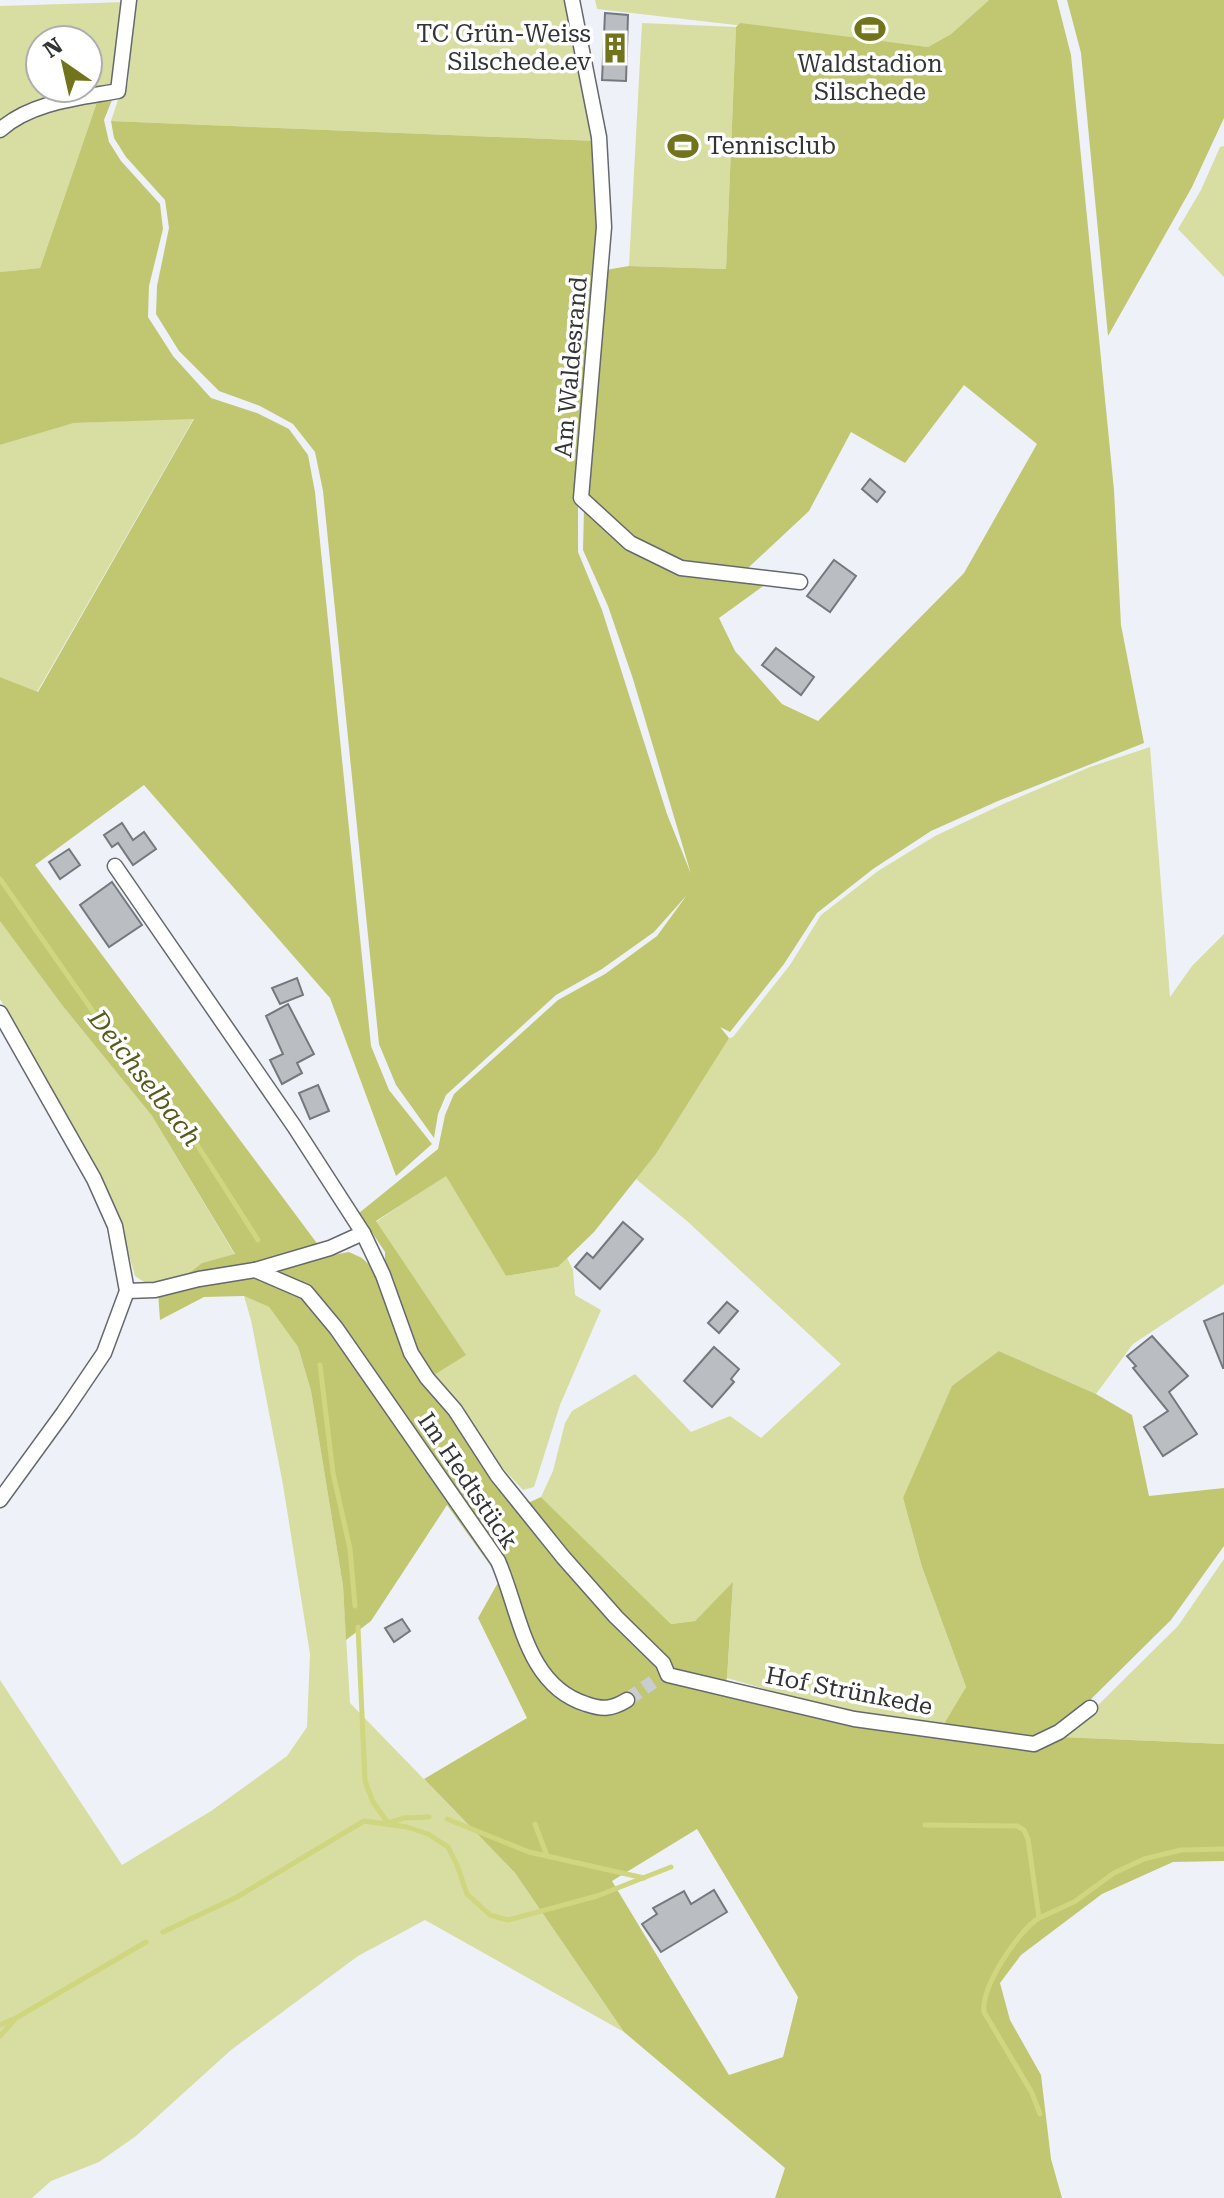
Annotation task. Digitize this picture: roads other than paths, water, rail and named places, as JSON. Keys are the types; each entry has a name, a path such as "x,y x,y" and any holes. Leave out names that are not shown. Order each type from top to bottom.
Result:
{"street":[{"path":"0,130 27,112 68,100 118,91 129,0"},
{"name":"Am Waldesrand","path":"572,0 599,137 604,227 581,498 630,543 681,568 800,582"},
{"name":"Im Hedtstück","path":"115,866 294,1126 363,1233 383,1275 411,1353 427,1378 455,1410 497,1475 563,1557 616,1617 663,1663 668,1675"},
{"path":"0,1013 94,1179 115,1226 127,1291 104,1353 0,1500"},
{"path":"127,1291 155,1290 255,1270 330,1248 363,1233"},
{"name":"Im Hedtstück","path":"255,1270 306,1292 336,1328 498,1561 520,1628 542,1671 561,1691 577,1701 601,1709 613,1708 627,1700"},
{"path":"653,1682 668,1675"},
{"name":"Hof Strünkede","path":"668,1675 854,1719 1034,1744 1059,1732 1090,1708"}],"waterway":[{"name":"Deichselbach","path":"0,879 153,1097 165,1099 171,1104 258,1240"},
{"name":"Deichselbach","path":"320,1365 333,1473 350,1549 355,1606"},
{"name":"Deichselbach","path":"358,1627 365,1781 373,1802 388,1823 404,1818 429,1817"},
{"path":"447,1819 529,1852 644,1878"},
{"path":"163,1932 237,1897 364,1821 407,1827 428,1834 448,1847 467,1894 490,1915 508,1920 597,1896 671,1867"},
{"path":"535,1824 547,1856"},
{"path":"925,1825 1017,1826 1024,1830 1028,1839 1039,1918 1074,1902 1114,1873 1144,1859 1181,1850 1224,1849"},
{"path":"1039,1918 1002,1960 988,1989 984,2012 1032,2093 1040,2114"},
{"path":"0,2036 16,2018 146,1942"},
{"path":"0,2025 14,2019"}],"tunnel":[{"path":"627,1700 653,1682"}],"place":[{"name":"Waldstadion Silschede","path":"870,29"},
{"name":"TC Grün-Weiss Silschede.ev","path":"615,48"},
{"name":"Tennisclub","path":"683,146"}]}
